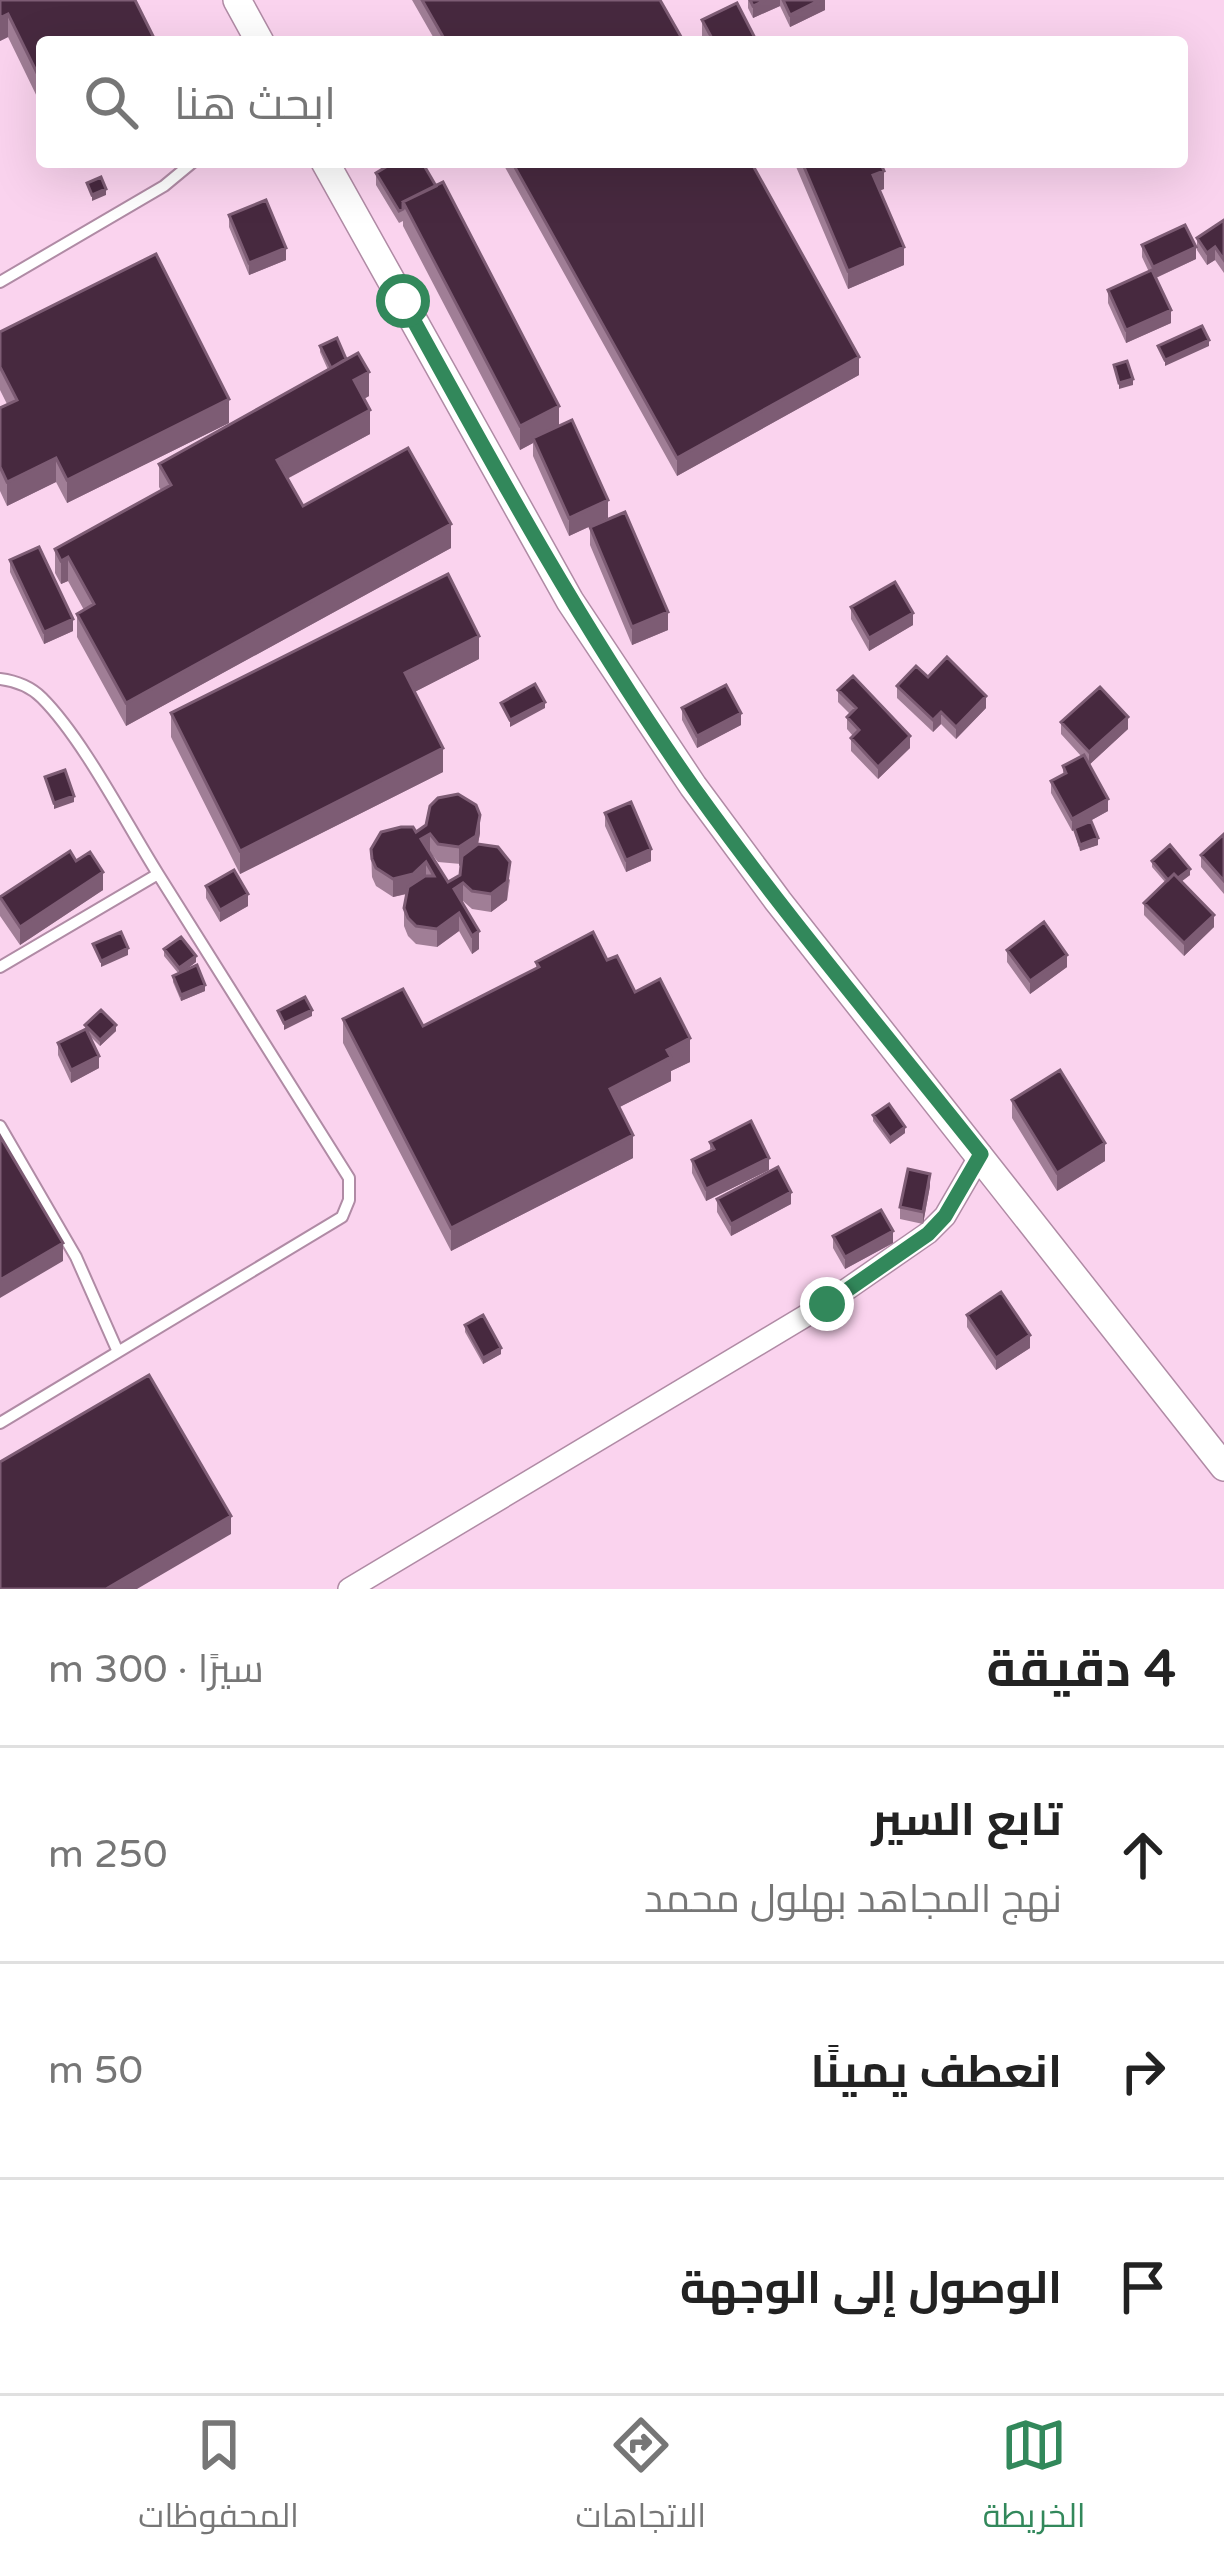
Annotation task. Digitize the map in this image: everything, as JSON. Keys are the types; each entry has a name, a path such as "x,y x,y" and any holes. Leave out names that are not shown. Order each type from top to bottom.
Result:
{"street":[{"path":"237,0 257,36"},
{"path":"329,168 526,526 620,678 778,901 1222,1461"},
{"path":"349,1589 827,1304 928,1234 945,1216 981,1154"}],"lane":[{"path":"0,282 185,168"},
{"path":"0,679 16,681 40,695 64,724 349,1178 349,1200 342,1217 0,1423"},
{"path":"0,967 158,874"},
{"path":"0,1126 76,1257 118,1352"}],"building":[{"path":"0,0 135,0 153,36 36,36 36,71 8,14 0,18"},
{"path":"422,0 660,0 681,36 443,36"},
{"path":"783,0 820,0 790,15"},
{"path":"737,3 754,36 711,36 702,20"},
{"path":"384,168 426,168 436,186 403,202 399,211 376,173"},
{"path":"515,168 754,168 859,357 677,458"},
{"path":"805,168 884,171 873,175 904,247 848,271"},
{"path":"101,177 106,189 92,195 87,183"},
{"path":"443,182 559,406 520,426 403,202"},
{"path":"266,200 286,248 249,263 229,215"},
{"path":"1224,220 1224,260 1215,247 1207,253 1197,238"},
{"path":"1185,225 1196,247 1153,267 1142,245"},
{"path":"156,254 229,399 67,480 56,458 7,482 0,467 0,408 17,400 0,367 0,332"},
{"path":"1152,270 1171,310 1126,330 1108,290"},
{"path":"1202,326 1209,340 1165,360 1158,346"},
{"path":"337,338 346,359 331,368 320,346"},
{"path":"358,353 369,372 354,380 370,410 277,460 303,506 408,448 451,524 126,703 77,614 94,604 68,557 61,561 55,549 171,485 159,464"},
{"path":"1127,361 1133,379 1119,383 1114,365"},
{"path":"572,420 608,500 569,518 533,438"},
{"path":"625,512 668,612 632,627 590,527"},
{"path":"39,547 73,619 44,632 10,560"},
{"path":"448,574 479,636 405,673 443,748 240,851 171,713"},
{"path":"895,582 913,613 869,638 851,607"},
{"path":"947,657 986,696 956,727 941,712 933,720 897,686 916,666 928,677"},
{"path":"853,676 910,736 878,767 851,738 859,730 847,717 856,708 838,690"},
{"path":"535,684 545,702 510,720 501,703"},
{"path":"726,685 741,713 697,736 682,708"},
{"path":"1100,687 1128,717 1089,752 1061,722"},
{"path":"1084,755 1108,799 1072,819 1051,781 1066,773 1063,766"},
{"path":"65,770 74,796 54,803 45,777"},
{"path":"458,794 476,805 480,815 476,836 459,847 438,844 430,834 421,839 448,882 460,875 462,856 478,844 498,847 510,862 507,882 491,894 472,891 463,883 454,889 479,931 472,936 459,913 437,929 416,926 404,908 408,887 434,876 426,862 413,874 393,879 376,868 371,849 381,832 413,827 416,832 426,825 430,806 438,798"},
{"path":"631,802 651,849 626,860 605,813"},
{"path":"1091,821 1098,838 1080,845 1074,828"},
{"path":"1224,834 1224,881 1201,855"},
{"path":"1170,845 1190,869 1168,880 1152,861"},
{"path":"70,851 76,861 90,852 103,872 20,927 0,897"},
{"path":"234,870 248,894 220,910 206,886"},
{"path":"1174,874 1214,915 1184,943 1144,903"},
{"path":"1044,922 1067,955 1030,981 1007,950"},
{"path":"121,932 128,948 101,961 93,944"},
{"path":"593,932 607,960 617,956 635,992 660,979 690,1038 667,1050 671,1057 610,1089 633,1135 451,1228 343,1019 403,989 423,1026 539,967 536,962"},
{"path":"181,937 196,956 179,968 164,949"},
{"path":"197,965 205,985 181,995 173,976"},
{"path":"305,997 312,1010 284,1023 278,1011"},
{"path":"101,1010 116,1025 100,1040 85,1025"},
{"path":"86,1029 99,1056 71,1070 58,1043"},
{"path":"1060,1070 1105,1143 1057,1173 1012,1100"},
{"path":"889,1104 905,1127 890,1138 873,1115"},
{"path":"751,1121 769,1158 706,1189 692,1160 714,1149 710,1142"},
{"path":"0,1136 63,1243 0,1280"},
{"path":"778,1167 791,1192 731,1224 717,1199"},
{"path":"908,1169 930,1174 923,1212 900,1207"},
{"path":"881,1210 893,1231 845,1257 833,1236"},
{"path":"1001,1292 1030,1335 996,1358 967,1315"},
{"path":"483,1315 501,1348 483,1358 465,1325"},
{"path":"149,1375 231,1516 106,1589 0,1589 0,1462"}],"route":[{"path":"403,301 570,601 693,786 778,901 981,1154 945,1216 928,1234 827,1304"}]}
